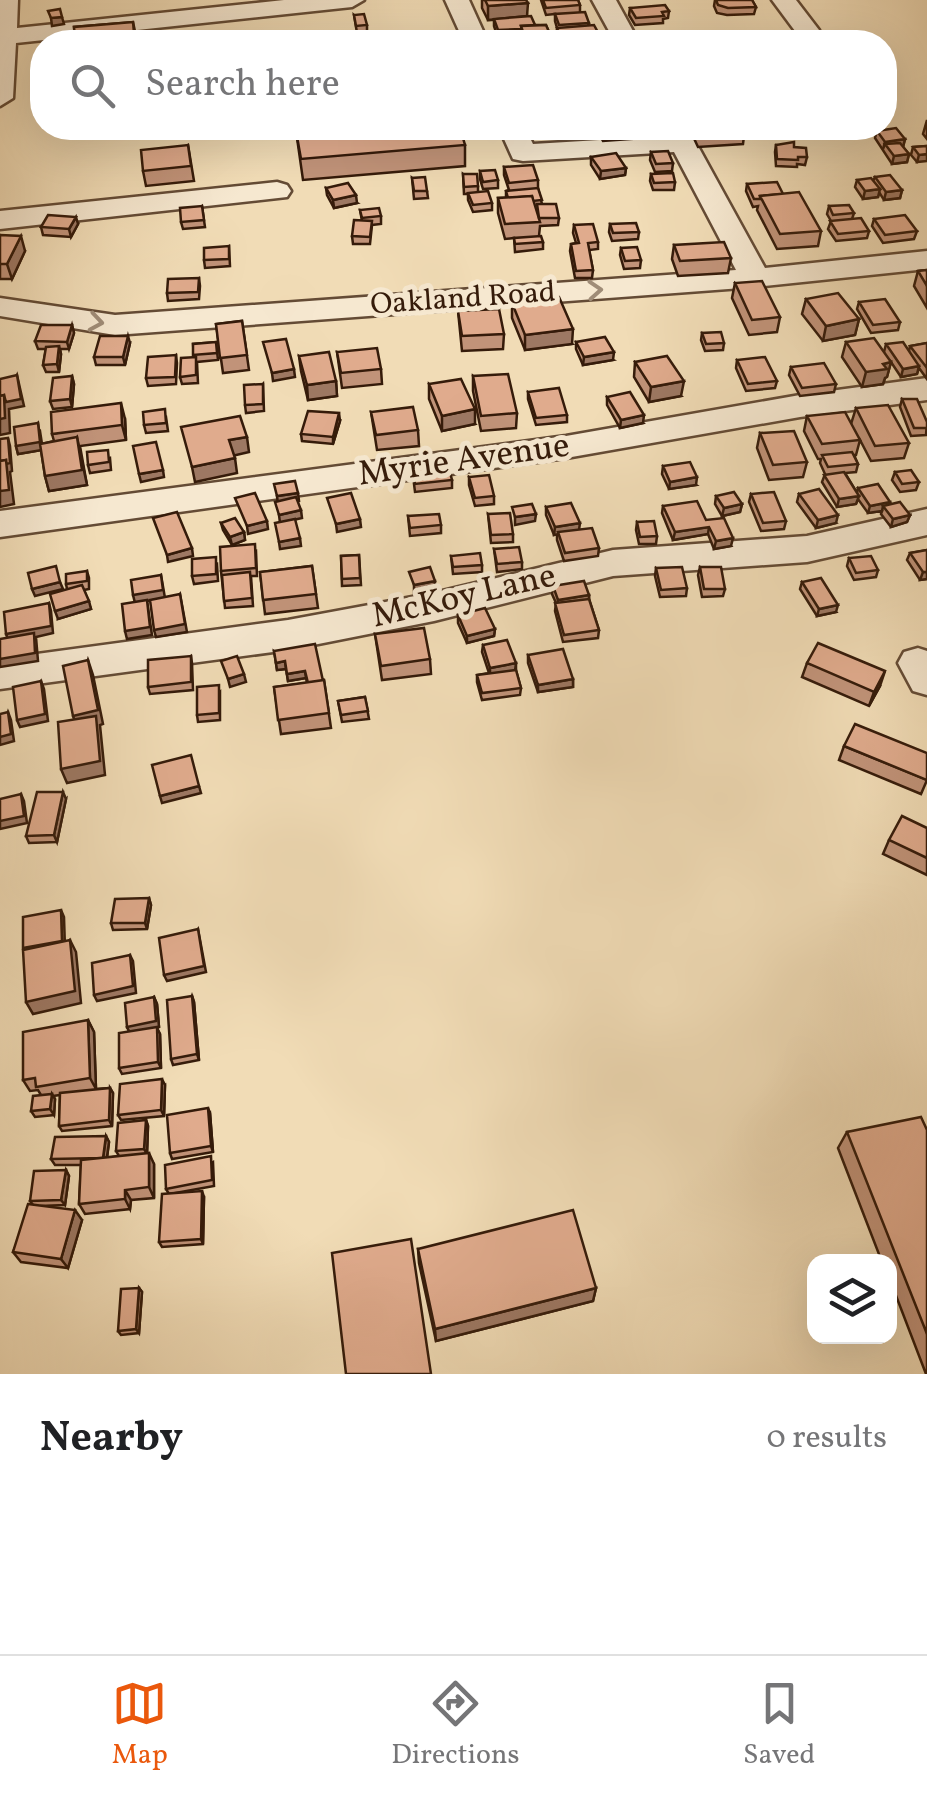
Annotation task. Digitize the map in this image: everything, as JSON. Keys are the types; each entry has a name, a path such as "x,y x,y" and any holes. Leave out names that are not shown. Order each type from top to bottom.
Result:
{"street":[{"path":"0,98 6,0"},
{"path":"3,30 137,11 352,0"},
{"path":"457,0 471,30"},
{"path":"604,0 620,30"},
{"path":"784,0 807,30"},
{"path":"517,140 523,153 636,140"},
{"path":"682,140 756,278"},
{"path":"0,220 278,191"},
{"name":"Oakland Road","path":"0,307 114,325 756,278 927,260"},
{"name":"Myrie Avenue","path":"0,524 566,448 800,406 927,388"},
{"name":"McKoy Lane","path":"0,674 288,635 434,607 613,562 807,550 927,522"}],"building":[{"path":"485,0 526,0 528,3 488,6"},
{"path":"543,0 578,0 580,5 546,8"},
{"path":"716,0 752,0 756,7 728,8 718,5"},
{"path":"665,5 669,11 662,12 664,16 636,18 630,8"},
{"path":"60,9 62,17 51,18 48,11"},
{"path":"585,12 589,23 559,25 555,14"},
{"path":"364,14 367,25 356,26 354,15"},
{"path":"531,16 535,25 521,26 522,29 498,30 494,19"},
{"path":"133,22 134,30 74,30 74,27"},
{"path":"546,25 548,30 522,30 521,26"},
{"path":"594,25 597,30 558,30"},
{"path":"298,140 464,140 465,145 301,159"},
{"path":"794,142 794,147 806,148 807,157 777,159 776,145"},
{"path":"900,143 909,154 894,156 885,144"},
{"path":"188,145 191,166 143,171 141,150"},
{"path":"927,146 927,154 919,155 913,147"},
{"path":"668,151 673,163 656,164 651,152"},
{"path":"616,153 626,168 601,171 591,157"},
{"path":"533,165 538,180 509,183 504,167"},
{"path":"495,170 498,180 483,182 480,171"},
{"path":"673,173 675,182 654,183 651,174"},
{"path":"463,174 477,174 478,186 464,187"},
{"path":"890,175 902,190 886,192 875,177"},
{"path":"425,177 427,191 414,191 412,178"},
{"path":"871,178 880,189 865,191 857,180"},
{"path":"777,182 783,194 760,199 754,199 747,184"},
{"path":"348,183 356,195 333,200 326,188"},
{"path":"538,188 542,200 533,201 532,196 508,198 506,191"},
{"path":"488,191 492,203 473,205 468,193"},
{"path":"799,192 821,231 780,234 760,196"},
{"path":"532,196 540,222 505,224 498,198"},
{"path":"537,204 556,204 559,218 539,218"},
{"path":"849,205 854,213 833,215 829,206"},
{"path":"202,206 204,220 181,222 180,208"},
{"path":"379,208 381,216 362,218 360,210"},
{"path":"48,215 76,217 69,229 41,227"},
{"path":"905,215 917,231 885,235 874,219"},
{"path":"861,218 869,231 838,234 830,221"},
{"path":"354,220 372,221 370,237 352,236"},
{"path":"636,223 639,232 613,233 610,224"},
{"path":"593,224 598,242 588,243 593,270 576,271 571,244 579,243 574,225"},
{"path":"0,235 21,236 7,264 0,264"},
{"path":"541,236 543,242 515,244 514,238"},
{"path":"724,242 731,258 680,261 674,245"},
{"path":"229,246 229,259 204,260 204,248"},
{"path":"637,247 641,260 625,261 621,248"},
{"path":"927,270 927,286 918,271"},
{"path":"199,278 198,292 167,293 168,279"},
{"path":"762,281 780,317 752,320 735,283"},
{"path":"838,293 859,319 826,326 806,299"},
{"path":"559,297 573,329 525,335 512,303"},
{"path":"885,299 900,322 873,325 859,302"},
{"path":"499,309 504,334 462,336 458,311"},
{"path":"242,321 247,355 220,358 216,324"},
{"path":"41,325 72,325 67,342 35,341"},
{"path":"721,332 724,343 706,344 702,333"},
{"path":"100,336 128,336 123,357 94,357"},
{"path":"605,337 614,352 584,357 576,342"},
{"path":"874,338 891,362 883,364 887,369 866,372 846,342"},
{"path":"286,339 294,369 272,373 263,342"},
{"path":"216,342 217,353 193,355 193,344"},
{"path":"903,342 919,366 903,369 886,344"},
{"path":"927,343 927,368 910,346"},
{"path":"59,346 57,364 43,365 46,347"},
{"path":"377,348 381,369 341,373 337,352"},
{"path":"329,352 336,381 307,385 299,356"},
{"path":"176,355 175,377 146,378 148,357"},
{"path":"667,356 684,381 651,387 635,362"},
{"path":"196,357 196,375 180,377 181,358"},
{"path":"765,357 777,381 748,384 737,360"},
{"path":"824,363 836,384 802,388 791,367"},
{"path":"508,374 517,413 481,416 473,376"},
{"path":"17,375 21,399 6,402 4,395 0,396 0,379"},
{"path":"72,376 70,399 50,401 53,378"},
{"path":"461,379 475,409 442,416 429,384"},
{"path":"263,384 263,404 245,405 244,385"},
{"path":"559,388 567,415 536,418 528,392"},
{"path":"630,392 644,415 621,420 607,397"},
{"path":"4,395 5,418 0,419 0,396"},
{"path":"902,399 917,399 927,428 914,428"},
{"path":"121,403 122,425 52,434 51,412"},
{"path":"888,405 909,443 875,446 856,408"},
{"path":"413,407 418,430 376,435 371,412"},
{"path":"165,409 166,423 144,425 143,412"},
{"path":"308,411 339,413 333,437 301,434"},
{"path":"845,412 860,440 822,444 807,416"},
{"path":"240,416 247,437 229,440 235,458 192,467 181,427"},
{"path":"38,423 40,442 16,446 14,427"},
{"path":"794,431 807,462 773,465 760,433"},
{"path":"77,437 82,470 45,476 40,444"},
{"path":"8,438 10,463 6,464 6,460 0,461 0,439"},
{"path":"156,442 163,470 139,474 133,446"},
{"path":"108,450 109,462 88,465 87,452"},
{"path":"852,452 858,464 828,467 822,455"},
{"path":"6,460 9,490 0,491 0,461"},
{"path":"690,462 697,477 670,482 663,466"},
{"path":"448,465 452,480 415,484 412,468"},
{"path":"911,470 919,482 902,484 895,472"},
{"path":"844,472 859,496 839,499 824,475"},
{"path":"489,475 494,496 475,498 469,477"},
{"path":"295,481 298,493 277,496 274,484"},
{"path":"878,484 890,502 870,506 858,488"},
{"path":"819,489 838,515 818,520 799,494"},
{"path":"734,492 742,504 724,508 716,496"},
{"path":"774,492 786,521 763,523 751,494"},
{"path":"255,493 267,521 247,526 235,498"},
{"path":"351,493 360,519 336,524 327,498"},
{"path":"296,497 301,510 279,515 275,502"},
{"path":"697,501 706,520 724,518 733,538 716,541 709,527 675,532 663,506"},
{"path":"900,502 910,515 893,519 883,506"},
{"path":"571,503 580,523 555,527 546,507"},
{"path":"532,504 536,514 515,517 512,507"},
{"path":"177,512 192,548 167,555 153,518"},
{"path":"510,513 513,534 491,535 488,514"},
{"path":"439,514 441,525 410,528 408,516"},
{"path":"235,518 244,532 230,537 221,523"},
{"path":"295,519 300,538 279,542 275,523"},
{"path":"654,521 657,536 640,537 637,522"},
{"path":"592,528 599,548 565,553 558,532"},
{"path":"255,544 256,568 221,571 220,547"},
{"path":"519,547 522,562 497,564 494,549"},
{"path":"927,550 927,572 923,572 910,553"},
{"path":"480,553 482,565 453,567 451,556"},
{"path":"359,555 360,578 342,579 341,556"},
{"path":"871,556 878,570 856,573 849,558"},
{"path":"216,557 216,574 192,576 192,559"},
{"path":"56,566 60,582 32,589 28,573"},
{"path":"312,566 316,594 263,600 260,572"},
{"path":"430,567 435,581 414,585 409,572"},
{"path":"682,567 687,588 661,590 656,568"},
{"path":"700,567 721,567 725,589 704,589"},
{"path":"87,571 87,581 66,584 66,574"},
{"path":"250,572 252,598 224,601 222,575"},
{"path":"161,575 163,590 133,595 131,580"},
{"path":"821,578 838,605 819,609 802,582"},
{"path":"584,581 589,595 558,600 553,586"},
{"path":"82,585 89,601 55,611 50,594"},
{"path":"180,594 185,624 154,630 150,600"},
{"path":"589,599 599,630 564,635 555,603"},
{"path":"147,600 150,627 125,631 122,604"},
{"path":"49,603 51,626 6,634 4,612"},
{"path":"485,608 495,629 467,636 458,615"},
{"path":"424,628 430,659 381,666 375,634"},
{"path":"34,633 35,653 0,659 0,639"},
{"path":"507,640 516,663 490,668 483,645"},
{"path":"818,643 885,671 874,692 807,663"},
{"path":"315,644 323,681 308,683 305,671 287,674 285,661 276,663 274,651"},
{"path":"563,649 573,679 538,685 528,655"},
{"path":"191,656 191,682 148,687 148,660"},
{"path":"237,656 244,674 228,679 221,661"},
{"path":"88,660 98,710 73,716 63,666"},
{"path":"516,670 521,688 482,693 477,675"},
{"path":"324,680 329,713 278,720 274,687"},
{"path":"41,681 45,714 17,720 13,687"},
{"path":"219,685 219,713 197,715 197,687"},
{"path":"365,697 368,711 341,715 338,701"},
{"path":"8,712 11,734 0,737 0,714"},
{"path":"96,716 100,761 61,769 58,722"},
{"path":"855,724 927,753 927,780 844,746"},
{"path":"191,755 199,786 160,796 152,765"},
{"path":"37,792 63,792 54,835 26,836"},
{"path":"21,794 24,816 0,821 0,799"},
{"path":"902,816 927,828 927,858 889,840"},
{"path":"149,898 145,923 111,923 115,899"},
{"path":"61,910 62,941 23,948 23,917"},
{"path":"198,929 204,966 164,975 159,938"},
{"path":"70,940 75,991 26,1002 23,950"},
{"path":"130,955 133,986 94,995 92,963"},
{"path":"192,996 197,1054 171,1059 167,1000"},
{"path":"154,997 156,1021 127,1027 125,1003"},
{"path":"88,1020 90,1078 36,1087 35,1078 23,1080 23,1032"},
{"path":"157,1027 158,1062 119,1068 119,1033"},
{"path":"162,1079 161,1110 118,1115 120,1084"},
{"path":"110,1088 109,1120 59,1126 60,1093"},
{"path":"52,1094 50,1109 31,1111 33,1096"},
{"path":"208,1108 211,1146 170,1153 167,1115"},
{"path":"921,1117 927,1130 927,1334 897,1254 847,1132"},
{"path":"146,1120 144,1149 116,1151 118,1123"},
{"path":"106,1136 103,1158 51,1159 55,1137"},
{"path":"149,1153 149,1187 125,1190 125,1199 79,1204 81,1160"},
{"path":"211,1156 212,1180 166,1189 165,1165"},
{"path":"66,1170 61,1200 30,1201 34,1171"},
{"path":"202,1191 201,1239 159,1242 162,1194"},
{"path":"28,1204 75,1210 61,1259 13,1252"},
{"path":"573,1210 596,1288 435,1329 418,1249"},
{"path":"411,1239 431,1374 346,1374 332,1253"},
{"path":"139,1288 136,1329 118,1331 121,1289"}]}
